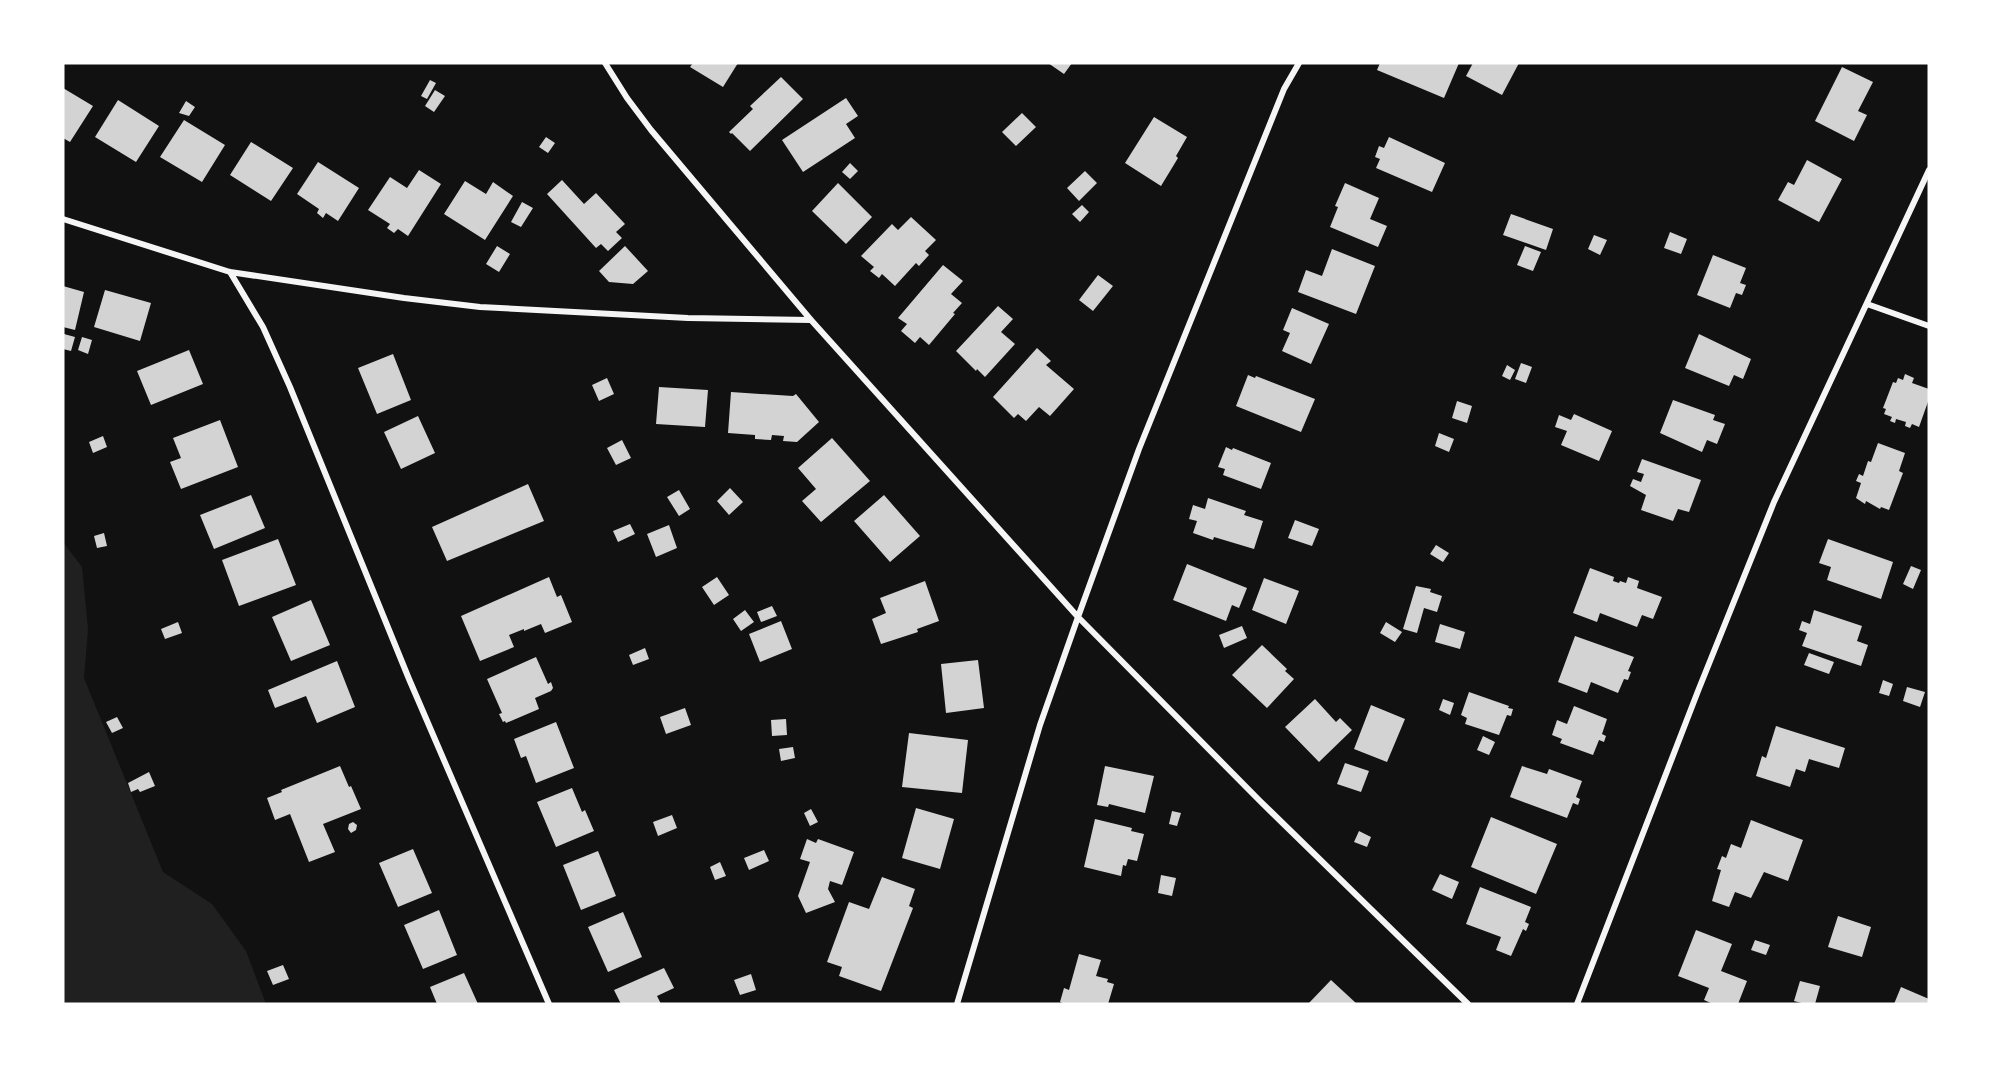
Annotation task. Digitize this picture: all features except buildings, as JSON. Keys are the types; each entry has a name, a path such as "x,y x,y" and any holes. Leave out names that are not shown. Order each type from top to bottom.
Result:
{"street":[{"path":"605,63 651,130 811,320 1078,617 1260,801 1468,1004"},
{"path":"957,1004 1040,725 1139,449 1284,89 1299,63"},
{"path":"1576,1004 1774,502 1929,170"},
{"path":"63,219 230,273 350,291 480,307 688,318 811,320"},
{"path":"230,273 263,327 290,387 409,679 549,1004"},
{"path":"1867,304 1929,326"}],"shaded area":[{"path":"63,542 82,567 88,629 84,678 163,872 212,904 246,951 266,1004 63,1004"}]}
